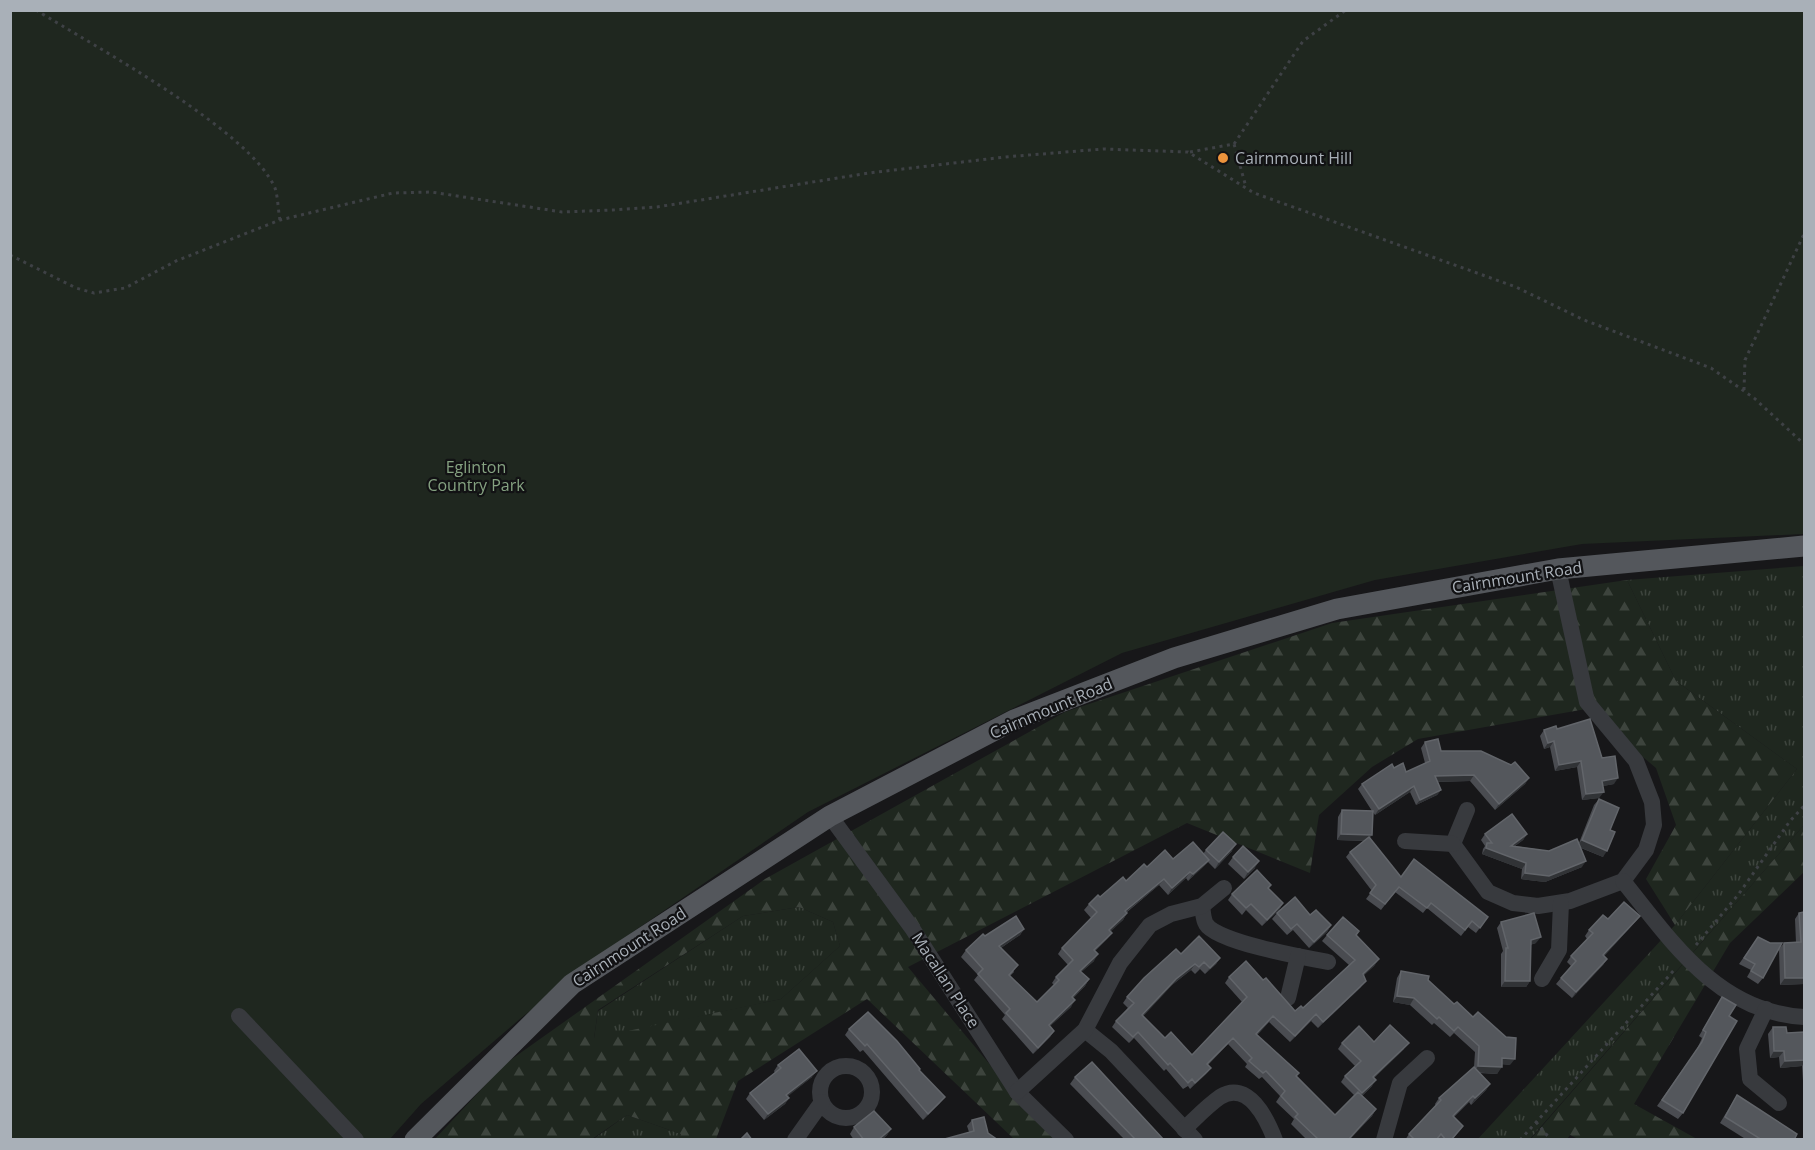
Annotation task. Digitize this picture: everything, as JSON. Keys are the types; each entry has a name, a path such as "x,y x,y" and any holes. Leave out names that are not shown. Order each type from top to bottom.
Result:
{"main road":[{"name":"Cairnmount Road","path":"414,1140 572,984 830,816 1014,720 1174,658 1337,609 1558,569 1804,546"}],"street":[{"path":"1453,844 1488,892 1525,906 1561,903 1623,880 1646,850 1654,825 1652,802 1636,761 1587,702 1558,569"},
{"path":"1453,844 1467,810"},
{"name":"Macallan Place","path":"830,816 912,928 1017,1092 1066,1140"},
{"path":"1405,841 1453,844"},
{"path":"1623,880 1684,956 1730,996 1785,1016 1804,1017"},
{"path":"1017,1092 1084,1030 1120,963 1150,926 1172,914 1202,906 1224,888"},
{"path":"1542,979 1559,950 1561,903"},
{"path":"1202,906 1206,925 1217,933 1328,962"},
{"path":"1288,998 1298,956"},
{"path":"1766,1009 1747,1049 1750,1079 1779,1103"},
{"path":"239,1016 356,1140"},
{"path":"1084,1030 1111,1051 1190,1134 1221,1096 1232,1093 1243,1094 1260,1107 1275,1140"},
{"path":"1384,1140 1400,1083 1427,1058"},
{"path":"795,1140 822,1102"}],"path":[{"path":"36,10 214,123 260,166 275,188 280,220"},
{"path":"10,255 76,288 93,293 124,288 176,261 280,220 393,193 431,192 562,212 613,210 657,207 868,173 1005,156 1103,149 1188,152 1234,144 1303,41 1346,10"},
{"path":"1234,144 1246,187"},
{"path":"1188,152 1246,187 1516,287 1584,320 1711,368 1744,391 1804,444"},
{"path":"1744,391 1745,360 1804,234"},
{"path":"1520,1140 1738,895 1790,821 1804,806"},
{"path":"1536,1122 1551,1140"}],"green space":[{"name":"Eglinton Country Park","path":"10,11 1804,11 1804,534 1582,544 1375,580 1122,653 808,812 627,936 521,1018 421,1104 390,1139 11,1139"},
{"path":"1804,566 1804,825 1530,1139 1477,1140 1675,925 1797,769 1676,681 1627,580"},
{"path":"1627,580 1676,681 1797,769 1675,925 1646,879 1676,825 1656,768 1586,709 1418,739 1372,767 1319,815 1310,873 1187,823 908,967 1039,1123 1065,1139 1014,1139 867,999 738,1081 716,1139 679,1139 681,1134 627,1115 592,1139 434,1140 505,1064 765,879 1065,712 1332,623","holes":["799,907 833,922 840,946 781,999 594,1038 598,1010 743,916"]},
{"path":"1804,825 1804,872 1730,943 1634,1104 1697,1139 1580,1140 1570,1135 1567,1139 1530,1140"},
{"path":"799,907 833,922 840,946 781,999 594,1039 598,1011 743,916"},
{"path":"627,1115 681,1134 679,1139 592,1140"}],"building":[{"path":"1590,719 1602,758 1615,756 1618,778 1602,781 1604,792 1586,794 1581,761 1559,765 1554,741 1548,743 1544,730 1556,726 1557,729"},
{"path":"1438,739 1441,751 1481,751 1511,765 1515,762 1529,778 1499,804 1474,775 1435,776 1441,790 1420,800 1414,786 1379,809 1362,784 1392,764 1394,768 1403,763 1406,772 1430,761 1425,742"},
{"path":"1599,799 1619,808 1610,830 1615,832 1607,851 1582,840"},
{"path":"1342,810 1373,811 1372,835 1341,834"},
{"path":"1512,814 1527,834 1511,846 1549,851 1577,839 1586,861 1549,876 1525,873 1526,863 1486,848 1487,843 1492,843 1485,834"},
{"path":"1223,832 1236,844 1219,862 1206,850"},
{"path":"1369,837 1401,877 1414,859 1488,917 1480,928 1472,921 1465,930 1431,903 1427,908 1399,887 1385,904 1370,893 1376,885 1350,852"},
{"path":"1193,842 1209,860 1193,874 1190,872 1172,888 1164,879 1125,911 1127,913 1109,930 1112,933 1094,950 1098,954 1080,971 1089,979 1072,997 1075,1000 1049,1025 1054,1031 1038,1048 1006,1013 1010,1009 978,974 983,969 966,950 983,934 985,936 1016,916 1024,929 999,946 1018,965 1009,975 1037,1002 1059,980 1056,977 1073,960 1062,948 1097,912 1089,904 1123,877 1126,881 1144,864 1147,867 1165,850 1173,859"},
{"path":"1243,846 1259,861 1248,872 1233,857"},
{"path":"1257,870 1271,885 1268,888 1283,903 1267,920 1251,904 1246,908 1232,894"},
{"path":"1295,897 1310,915 1316,910 1331,925 1314,942 1297,924 1291,929 1277,913"},
{"path":"1624,902 1640,916 1603,955 1607,959 1576,992 1561,978 1576,961 1571,956 1593,933 1589,930 1603,915 1608,919"},
{"path":"1804,912 1804,978 1785,978 1784,943 1801,942 1799,913"},
{"path":"1534,913 1541,937 1531,940 1530,981 1505,981 1506,948 1508,948 1501,922"},
{"path":"1343,917 1359,931 1356,935 1379,959 1363,974 1366,981 1323,1022 1316,1014 1295,1036 1273,1016 1256,1034 1299,1073 1296,1076 1335,1115 1358,1092 1376,1109 1348,1140 1317,1140 1295,1117 1298,1114 1281,1096 1285,1091 1266,1071 1263,1073 1249,1061 1252,1058 1233,1038 1207,1064 1211,1068 1195,1083 1192,1079 1188,1083 1138,1032 1133,1037 1116,1021 1134,1003 1127,997 1144,978 1176,949 1181,954 1199,936 1220,958 1210,968 1204,962 1199,967 1195,964 1176,979 1142,1015 1165,1038 1171,1032 1192,1055 1247,997 1229,977 1246,961 1263,980 1266,978 1295,1011 1301,1006 1303,1008 1355,960 1327,935"},
{"path":"1758,937 1770,943 1782,943 1763,978 1751,971 1755,964 1744,958"},
{"path":"1401,971 1429,976 1428,980 1454,1004 1457,1002 1473,1017 1478,1012 1506,1037 1516,1038 1515,1059 1502,1058 1502,1067 1478,1066 1479,1046 1458,1027 1454,1031 1414,998 1397,996"},
{"path":"1722,997 1736,1005 1729,1016 1737,1021 1683,1113 1662,1100 1702,1042 1706,1032 1703,1030"},
{"path":"868,1012 897,1041 919,1070 945,1097 928,1114 867,1044 865,1046 849,1029"},
{"path":"1390,1025 1409,1043 1373,1077 1376,1080 1362,1093 1345,1076 1361,1061 1342,1043 1359,1026 1374,1042"},
{"path":"1773,1027 1786,1027 1787,1033 1804,1032 1804,1060 1785,1061 1784,1051 1774,1051"},
{"path":"799,1049 817,1071 786,1095 789,1098 768,1114 750,1093 781,1068 778,1065"},
{"path":"1092,1062 1164,1140 1136,1140 1075,1077"},
{"path":"1474,1067 1490,1084 1475,1098 1473,1096 1453,1116 1463,1126 1451,1140 1446,1140 1441,1134 1436,1140 1413,1140 1409,1134 1441,1100 1439,1098"},
{"path":"1737,1095 1797,1134 1794,1140 1762,1140 1725,1117"},
{"path":"874,1111 891,1129 878,1140 864,1140 854,1127"},
{"path":"984,1117 988,1133 998,1140 941,1140 974,1131 972,1120"},
{"path":"747,1133 752,1140 740,1140"}],"place":[{"name":"Cairnmount Hill","path":"1223,158"}]}
